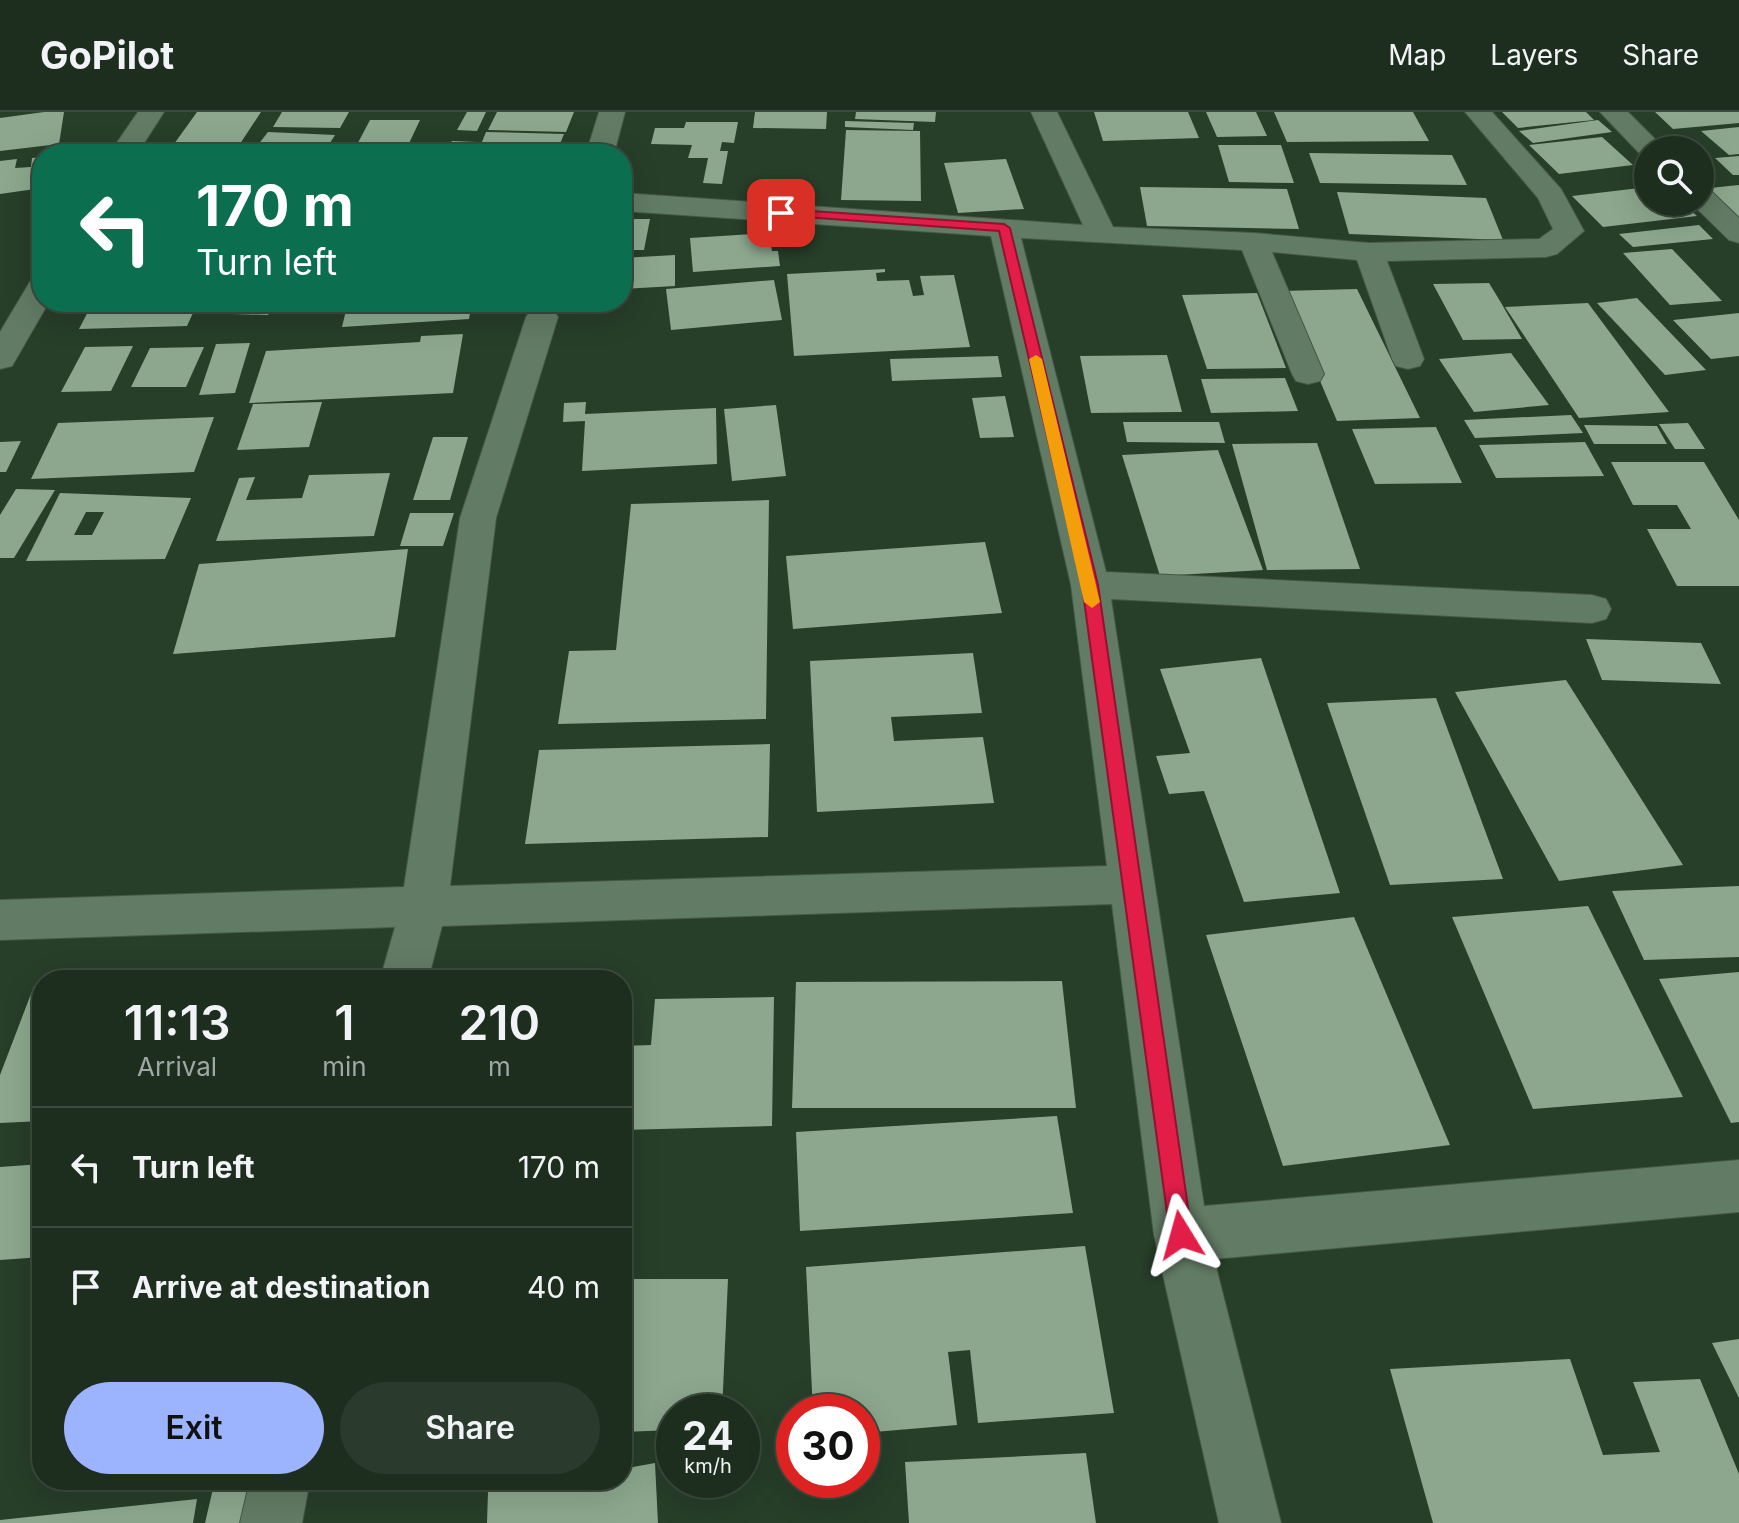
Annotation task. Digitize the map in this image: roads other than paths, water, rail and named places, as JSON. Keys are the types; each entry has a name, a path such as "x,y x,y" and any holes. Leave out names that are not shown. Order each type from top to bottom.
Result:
{"street":[{"path":"130,144 151,112"},
{"path":"603,144 612,112"},
{"path":"1044,112 1102,235"},
{"path":"632,203 1369,252 1546,248 1569,231 1551,195 1478,112"},
{"path":"1613,112 1638,136"},
{"path":"1714,210 1739,234"},
{"path":"1004,228 1090,585 1129,884 1181,1235 1250,1523"},
{"path":"1254,242 1262,269 1308,374"},
{"path":"1369,252 1408,359"},
{"path":"0,359 32,304"},
{"path":"407,970 424,907 478,518 542,317"},
{"path":"1090,585 1592,609"},
{"path":"0,920 1129,884"},
{"path":"1181,1235 1739,1186"},
{"path":"271,1523 278,1490"}]}
